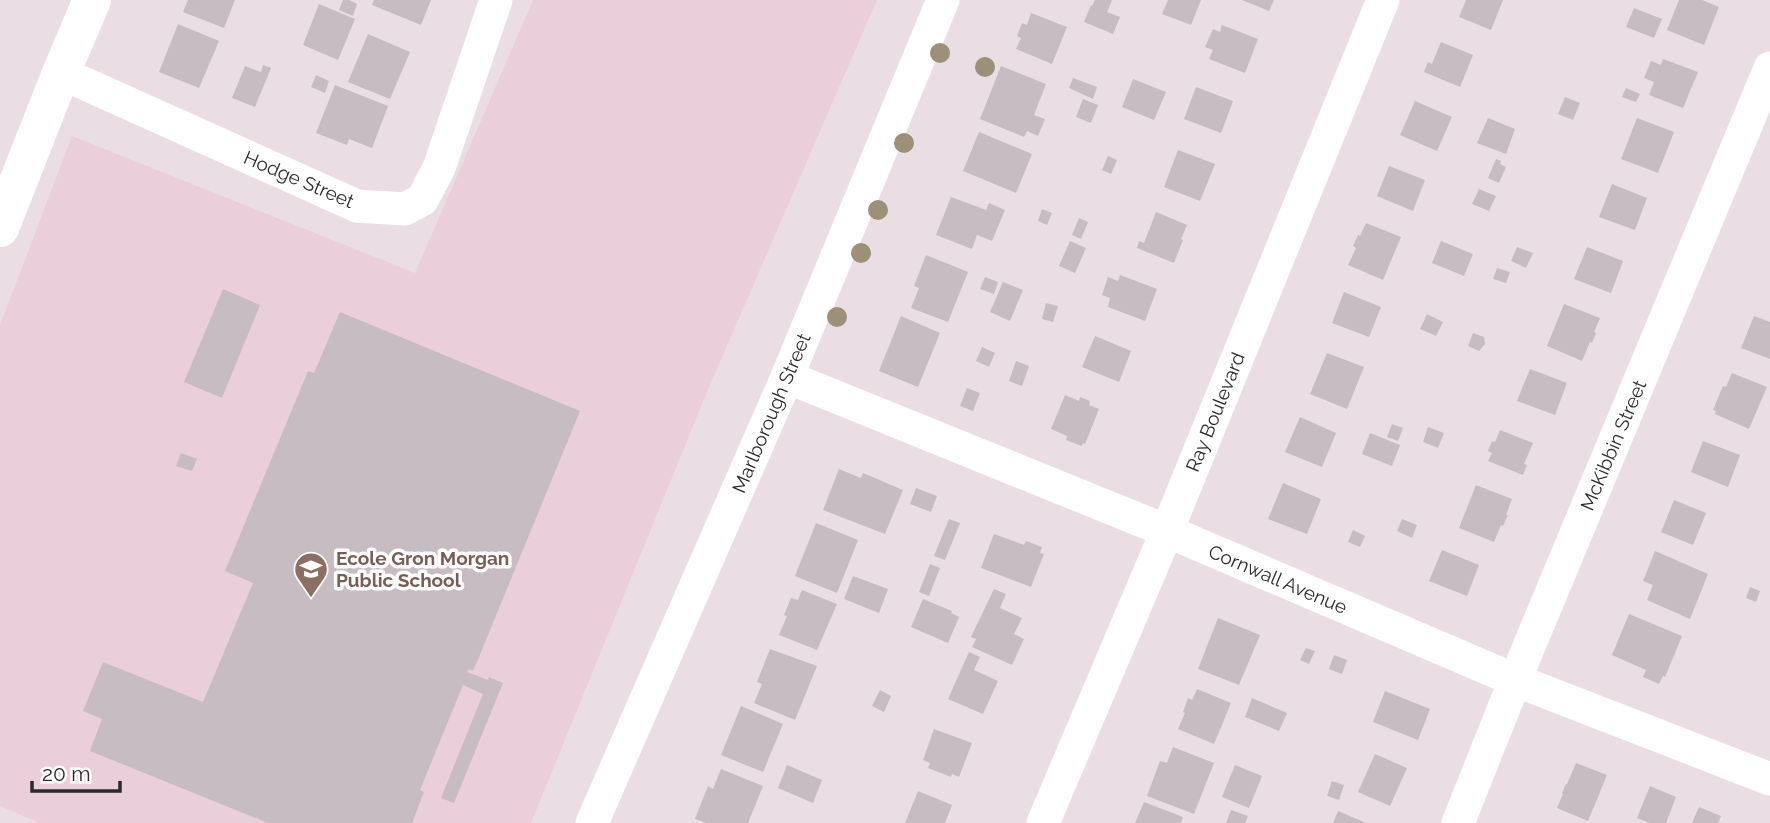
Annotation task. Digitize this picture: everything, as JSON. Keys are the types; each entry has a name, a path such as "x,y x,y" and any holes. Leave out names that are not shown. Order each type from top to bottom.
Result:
{"street":[{"path":"0,228 92,0"},
{"name":"Hodge Street","path":"61,74 356,206 405,209 422,200 439,168 496,0"},
{"name":"Marlborough Street","path":"592,823 787,377 943,0"},
{"name":"Ray Boulevard","path":"1043,823 1167,531 1384,0"},
{"name":"McKibbin Street","path":"1458,823 1770,68"},
{"name":"Cornwall Avenue","path":"787,377 1167,531 1515,680 1770,779"}],"shaded area":[{"name":"Ecole Gron Morgan Public School","path":"533,0 877,0 707,392 531,823 40,823 0,806 0,325 72,136 415,273"}],"building":[{"path":"188,0 235,0 224,28 183,12"},
{"path":"343,0 357,4 353,16 339,10"},
{"path":"374,0 431,0 421,25 372,5"},
{"path":"1095,0 1112,0 1107,12 1120,17 1113,34 1084,22"},
{"path":"1168,0 1201,0 1191,25 1162,14"},
{"path":"1242,0 1274,0 1269,11"},
{"path":"1466,0 1503,0 1491,30 1459,17"},
{"path":"1679,0 1702,0 1719,7 1704,45 1667,30"},
{"path":"319,4 355,19 338,60 303,45"},
{"path":"1634,8 1662,19 1654,38 1626,27"},
{"path":"1031,13 1067,27 1052,64 1016,49 1021,38 1017,36 1022,23 1027,25"},
{"path":"178,24 219,41 199,88 159,72"},
{"path":"1222,25 1258,39 1245,73 1209,59 1213,50 1205,47 1213,29 1220,32"},
{"path":"368,34 410,52 390,99 348,82"},
{"path":"1441,42 1473,55 1460,87 1424,72 1428,62 1432,64"},
{"path":"1663,59 1698,72 1683,108 1649,95 1654,82 1644,78 1651,61 1661,65"},
{"path":"263,65 271,68 255,107 232,98 245,66 261,72"},
{"path":"1001,66 1046,84 1034,115 1045,119 1038,136 1027,131 1024,137 980,119"},
{"path":"316,75 329,81 325,93 311,87"},
{"path":"1073,78 1097,87 1093,99 1069,88"},
{"path":"1133,79 1166,92 1154,120 1122,107"},
{"path":"335,85 388,106 372,148 349,139 347,145 316,133"},
{"path":"1196,87 1233,101 1221,133 1184,119"},
{"path":"1626,88 1640,94 1636,102 1622,97"},
{"path":"1565,97 1580,103 1573,120 1558,114"},
{"path":"1083,99 1098,105 1091,123 1076,117"},
{"path":"1415,101 1452,117 1437,151 1400,135"},
{"path":"1488,118 1515,129 1506,154 1477,143"},
{"path":"1637,118 1674,132 1658,173 1621,159"},
{"path":"979,132 1032,154 1016,193 963,171"},
{"path":"1178,150 1215,164 1200,201 1164,187"},
{"path":"1108,156 1117,160 1111,174 1102,170"},
{"path":"1496,159 1506,167 1499,183 1488,178"},
{"path":"1389,166 1425,180 1413,211 1377,196"},
{"path":"1612,184 1647,198 1635,230 1599,217"},
{"path":"1479,189 1496,196 1489,211 1472,204"},
{"path":"951,197 986,210 989,203 1005,210 992,241 977,235 972,249 936,235"},
{"path":"1042,209 1052,213 1047,225 1038,221"},
{"path":"1156,212 1187,225 1174,263 1137,248 1139,241 1144,243"},
{"path":"1079,218 1088,222 1081,239 1072,235"},
{"path":"1366,223 1401,237 1383,280 1348,265 1356,248 1353,246"},
{"path":"1070,241 1086,248 1075,273 1059,266"},
{"path":"1441,241 1473,254 1464,276 1432,263"},
{"path":"1517,247 1533,253 1526,268 1511,261"},
{"path":"1587,247 1623,261 1611,293 1574,279"},
{"path":"926,255 968,272 948,322 911,308 919,288 914,286"},
{"path":"1497,268 1510,272 1506,283 1493,279"},
{"path":"1120,275 1157,289 1145,321 1108,307 1110,298 1102,295 1108,277 1118,281"},
{"path":"985,277 998,282 994,294 980,289"},
{"path":"1003,282 1023,290 1010,321 990,312"},
{"path":"223,289 260,305 222,398 184,382"},
{"path":"1344,292 1381,307 1369,337 1332,323"},
{"path":"1046,303 1058,306 1053,322 1042,319"},
{"path":"1564,304 1600,318 1592,343 1590,342 1582,361 1547,346"},
{"name":"Ecole Gron Morgan Public School","path":"340,312 580,411 473,671 469,669 467,672 503,683 454,803 441,798 483,694 463,685 420,790 424,792 412,823 268,823 90,751 102,719 83,711 103,662 203,702 253,583 225,571 308,371 314,373"},
{"path":"1427,314 1443,322 1436,336 1420,329"},
{"path":"901,316 940,333 918,387 879,371"},
{"path":"1754,316 1770,322 1770,359 1741,348"},
{"path":"1473,333 1484,337 1485,344 1479,351 1468,346"},
{"path":"1095,336 1131,351 1119,382 1082,367"},
{"path":"982,347 995,353 989,367 976,361"},
{"path":"1327,353 1364,367 1347,409 1310,394"},
{"path":"1016,361 1029,366 1022,386 1009,381"},
{"path":"1530,369 1567,383 1555,415 1517,401"},
{"path":"1732,373 1767,387 1749,429 1715,414 1716,411 1713,410"},
{"path":"967,388 980,393 973,411 960,406"},
{"path":"1065,395 1079,401 1080,397 1090,401 1089,405 1099,409 1082,446 1066,440 1067,436 1051,429"},
{"path":"1300,417 1336,433 1322,467 1285,452"},
{"path":"1392,424 1403,428 1398,441 1387,437"},
{"path":"1428,427 1444,433 1438,448 1423,442"},
{"path":"1500,430 1533,443 1524,464 1527,465 1523,475 1488,461 1492,453 1488,451"},
{"path":"1370,433 1400,445 1392,466 1362,454"},
{"path":"1703,441 1740,455 1728,487 1691,472"},
{"path":"181,453 197,459 192,471 176,466"},
{"path":"839,469 861,478 863,473 903,490 885,534 823,510"},
{"path":"1283,483 1321,499 1307,534 1268,519"},
{"path":"1476,485 1512,499 1508,515 1494,542 1459,528"},
{"path":"916,488 937,496 931,512 910,504"},
{"path":"1674,500 1706,513 1693,545 1661,532"},
{"path":"949,519 960,523 945,560 934,556"},
{"path":"1402,519 1417,525 1412,538 1397,531"},
{"path":"816,523 858,540 837,593 795,576"},
{"path":"1353,530 1365,536 1360,547 1348,542"},
{"path":"994,534 1024,545 1026,541 1042,547 1040,553 1044,554 1031,587 981,568"},
{"path":"1442,550 1479,565 1467,596 1429,581"},
{"path":"1655,551 1708,574 1690,619 1647,600 1653,585 1643,581"},
{"path":"930,564 940,568 929,596 919,592"},
{"path":"853,576 888,589 879,613 844,599"},
{"path":"1750,587 1760,591 1756,602 1746,598"},
{"path":"994,589 1006,594 1000,608 1022,618 1014,634 1024,639 1012,665 972,647 976,639 971,637"},
{"path":"802,590 837,604 817,650 779,635 791,598 798,600"},
{"path":"923,599 952,611 951,613 959,617 948,643 911,627"},
{"path":"1629,614 1682,636 1665,677 1663,676 1659,684 1643,677 1646,670 1612,655"},
{"path":"1218,618 1260,635 1239,685 1198,669"},
{"path":"1306,648 1315,651 1309,664 1300,660"},
{"path":"770,649 817,666 795,720 754,703 762,684 757,682"},
{"path":"969,652 980,657 974,670 998,681 983,714 948,699"},
{"path":"1334,655 1347,660 1342,674 1329,669"},
{"path":"1197,689 1231,703 1214,744 1178,729 1188,698 1192,700"},
{"path":"880,690 891,696 884,712 872,706"},
{"path":"1385,691 1430,709 1418,740 1373,722"},
{"path":"1252,698 1287,713 1279,731 1245,717"},
{"path":"741,706 783,724 763,772 721,755"},
{"path":"934,729 972,743 959,777 952,774 951,777 928,768 930,763 923,760"},
{"path":"1173,747 1214,763 1194,814 1147,796 1160,761 1167,763"},
{"path":"1375,754 1407,768 1390,806 1358,792"},
{"path":"1576,763 1607,775 1588,821 1557,808"},
{"path":"787,765 822,780 813,803 778,788"},
{"path":"1235,765 1262,776 1249,808 1222,797"},
{"path":"721,769 763,786 748,823 706,823 695,819 708,786 713,789"},
{"path":"1332,781 1344,785 1339,800 1327,796"},
{"path":"1650,786 1676,797 1666,823 1649,823 1637,818"},
{"path":"918,791 952,805 945,823 905,823"},
{"path":"1144,802 1183,817 1181,823 1135,823"},
{"path":"1699,807 1721,816 1718,823 1692,823"},
{"path":"1231,810 1248,816 1245,823 1226,823"},
{"path":"1338,811 1366,823 1333,823"}],"place":[{"name":"Ecole Gron Morgan Public School","path":"311,599"}]}
